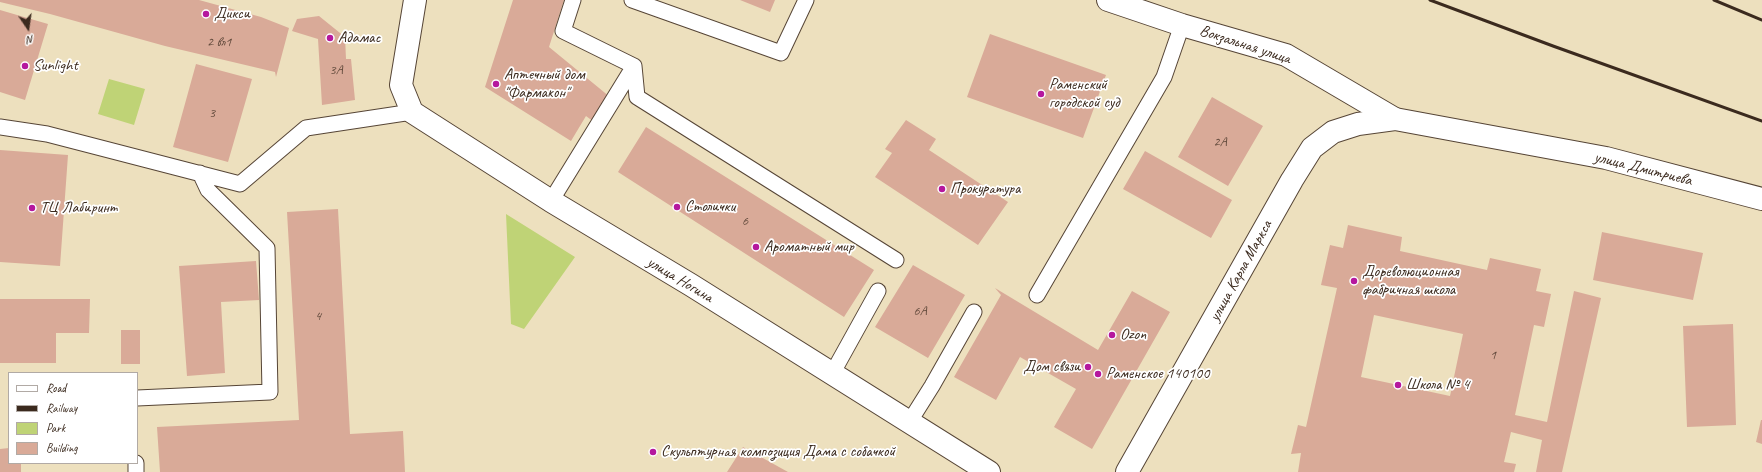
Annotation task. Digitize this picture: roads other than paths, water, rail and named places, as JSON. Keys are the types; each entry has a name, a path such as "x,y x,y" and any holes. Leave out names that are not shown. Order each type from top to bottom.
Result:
{"street":[{"path":"412,112 401,85 415,0"},
{"name":"Вокзальная улица","path":"1108,0 1182,25 1286,55 1395,118"},
{"name":"улица Ногина","path":"412,112 552,201 691,285 990,472"},
{"name":"улица Дмитриева","path":"1395,118 1606,158 1762,199"},
{"name":"улица Карла Маркса","path":"1127,472 1292,180 1312,148 1333,132 1358,124 1395,118"}],"lane":[{"path":"573,0 563,31 634,66"},
{"path":"632,0 781,53 806,0"},
{"path":"1037,295 1164,77 1182,25"},
{"path":"552,201 634,66"},
{"path":"634,66 637,97 896,260"},
{"path":"0,127 47,134 240,184 306,128 412,112"},
{"path":"138,398 270,392 267,248 208,190 200,173"},
{"path":"832,374 878,291"},
{"path":"910,421 932,386 974,312"}],"railway":[{"path":"1430,0 1762,121"},
{"path":"1714,0 1762,20"}],"place":[{"name":"Дикси","path":"206,14"},
{"name":"Адамас","path":"330,38"},
{"name":"Sunlight","path":"25,66"},
{"name":"Аптечный дом \"Фармакон\"","path":"496,84"},
{"name":"Раменский городской суд","path":"1041,94"},
{"name":"Прокуратура","path":"942,189"},
{"name":"Столички","path":"677,207"},
{"name":"ТЦ Лабиринт","path":"32,208"},
{"name":"Ароматный мир","path":"756,247"},
{"name":"Дореволюционная фабричная школа","path":"1354,281"},
{"name":"Ozon","path":"1112,335"},
{"name":"Дом связи","path":"1088,367"},
{"name":"Раменское 140100","path":"1098,374"},
{"name":"Школа № 4","path":"1398,385"},
{"name":"Скульптурная композиция Дама с собачкой","path":"653,452"}]}
